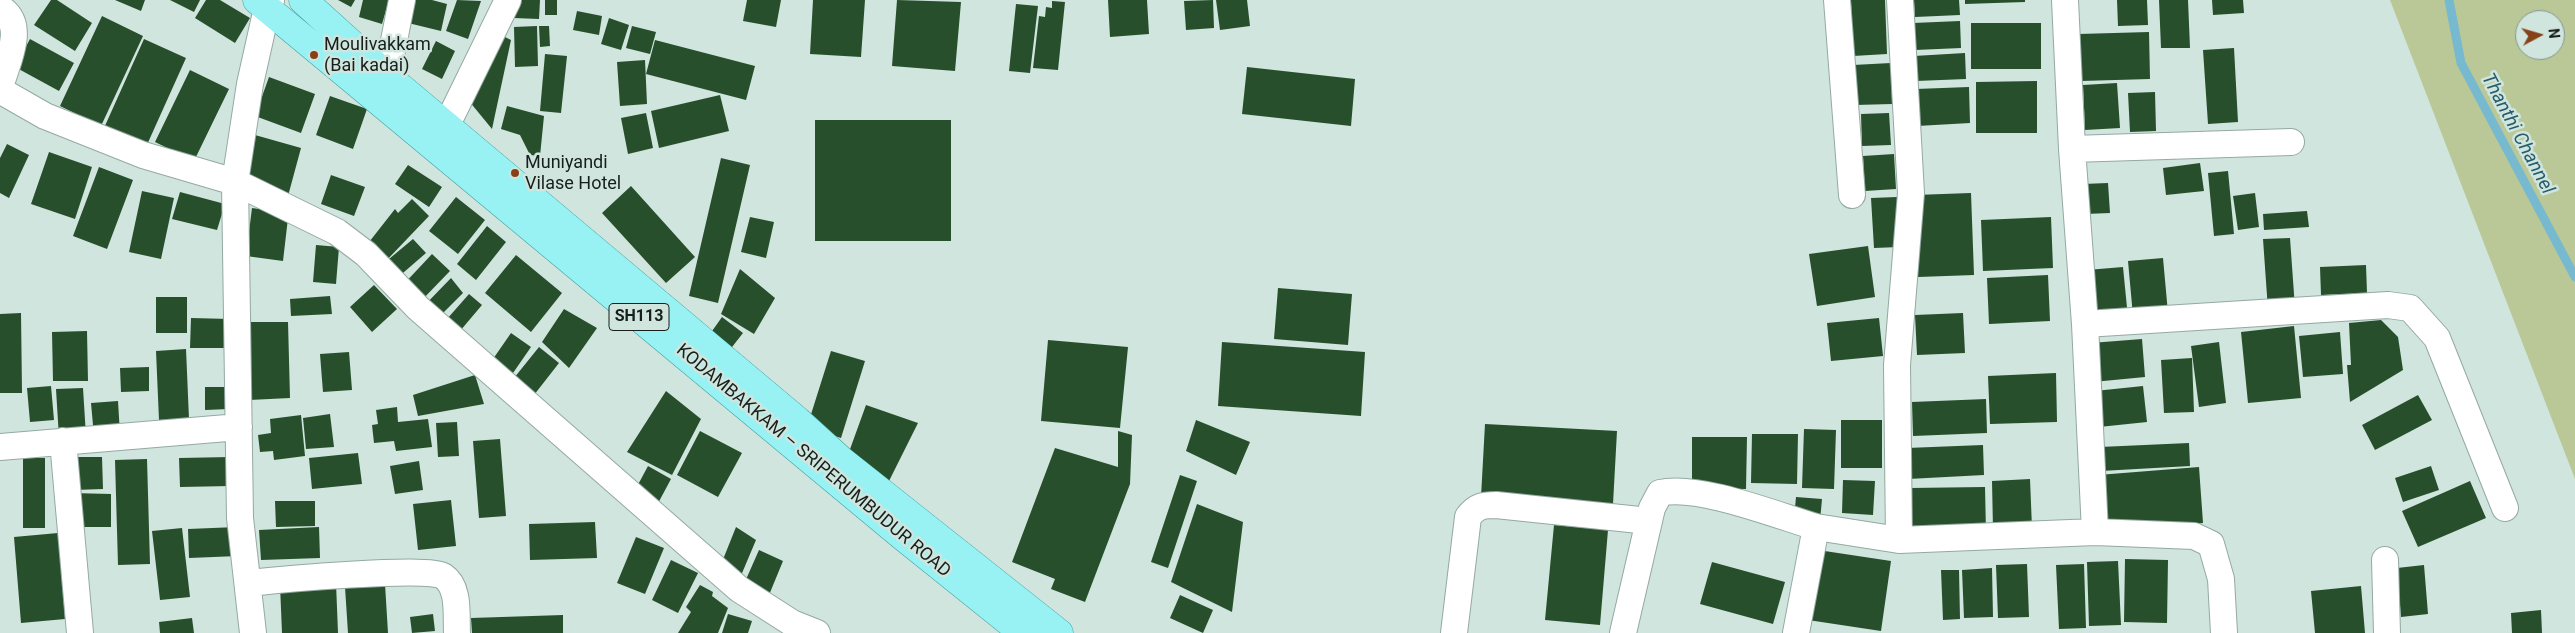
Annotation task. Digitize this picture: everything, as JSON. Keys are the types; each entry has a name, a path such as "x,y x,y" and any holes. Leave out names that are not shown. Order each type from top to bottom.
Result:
{"main road":[{"name":"KODAMBAKKAM – SRIPERUMBUDUR ROAD","path":"303,0 387,76 441,136 901,536 1023,633"},
{"name":"KODAMBAKKAM – SRIPERUMBUDUR ROAD","path":"265,3 441,136 798,421 842,461 1059,633"}],"street":[{"path":"387,76 402,0"},
{"path":"441,136 508,0"},
{"path":"1837,0 1852,195"},
{"path":"1899,540 1897,365 1911,193 1900,0"},
{"path":"2065,0 2072,150 2085,324 2095,532"},
{"path":"253,633 249,582 240,518 235,182 265,3"},
{"path":"0,8 8,13 14,24 14,41 0,88 3,92 45,116 143,155 235,182 337,232 366,254 418,308 732,584 792,622 817,633"},
{"path":"2072,150 2291,142"},
{"path":"2085,324 2379,305 2410,308 2437,338 2505,508"},
{"path":"0,446 239,427"},
{"path":"63,441 80,633"},
{"path":"1623,633 1652,508 1660,493 1674,490 1695,491 1816,527 1899,540 2095,532 2194,536 2211,544 2221,579 2224,633"},
{"path":"1454,633 1468,517 1474,509 1484,505 1496,505 1649,521"},
{"path":"1796,633 1816,527"},
{"path":"2385,560 2387,633"},
{"path":"249,582 428,572 442,575 455,594 457,633"}],"green space":[{"path":"2390,0 2575,0 2575,479"}],"building":[{"path":"51,0 57,0 92,23 75,51 34,25"},
{"path":"115,0 145,0 141,11"},
{"path":"170,0 200,0 194,12"},
{"path":"206,0 220,0 250,18 235,43 195,18"},
{"path":"338,0 355,0 351,7"},
{"path":"363,0 389,0 382,24 359,17"},
{"path":"409,0 432,0 447,4 441,31 404,22"},
{"path":"457,0 481,1 468,39 446,31"},
{"path":"517,0 540,0 539,19 514,18"},
{"path":"545,0 557,0 557,15 545,15"},
{"path":"747,0 781,0 776,27 743,21"},
{"path":"813,0 865,0 861,57 810,54"},
{"path":"897,0 961,2 955,71 892,66"},
{"path":"1108,0 1147,0 1149,34 1110,37"},
{"path":"1213,0 1214,28 1186,30 1184,1"},
{"path":"1216,0 1247,0 1250,26 1220,30"},
{"path":"1851,0 1885,0 1887,54 1853,56"},
{"path":"1914,0 1959,0 1960,15 1915,17"},
{"path":"1965,0 2025,0 2025,2 1965,4"},
{"path":"2117,0 2147,0 2148,25 2118,26"},
{"path":"2159,0 2188,0 2190,48 2161,48"},
{"path":"2212,0 2243,0 2244,13 2213,15"},
{"path":"1052,1 1065,2 1058,70 1033,68 1039,16 1045,17 1046,7 1052,8"},
{"path":"1016,4 1038,6 1030,73 1009,71"},
{"path":"577,11 602,16 599,35 573,30"},
{"path":"102,16 143,36 101,126 60,106"},
{"path":"609,18 629,25 621,50 601,44"},
{"path":"1960,21 1961,48 1915,50 1913,23"},
{"path":"1971,23 2041,23 2041,69 1971,69"},
{"path":"537,26 538,66 515,67 514,27"},
{"path":"539,26 549,26 550,46 540,47"},
{"path":"632,26 656,32 650,54 626,48"},
{"path":"2149,32 2150,79 2081,81 2079,34"},
{"path":"499,34 511,40 492,129 469,101"},
{"path":"30,39 74,63 59,91 15,67"},
{"path":"144,39 186,58 146,147 104,128"},
{"path":"655,40 755,66 746,100 646,74"},
{"path":"436,41 455,51 442,79 422,69"},
{"path":"2234,48 2238,122 2208,124 2203,50"},
{"path":"1965,53 1966,79 1916,81 1914,56"},
{"path":"545,54 567,56 561,113 540,111"},
{"path":"645,60 647,104 620,106 617,62"},
{"path":"1891,63 1892,104 1855,105 1853,65"},
{"path":"1247,67 1355,79 1351,126 1242,114"},
{"path":"190,70 229,89 194,161 155,142"},
{"path":"269,77 315,94 301,133 255,116"},
{"path":"2037,81 2037,133 1976,133 1976,82"},
{"path":"2117,83 2120,128 2085,130 2083,85"},
{"path":"1969,87 1970,123 1917,126 1916,89"},
{"path":"2155,92 2156,131 2130,132 2128,93"},
{"path":"720,95 729,131 659,148 651,111"},
{"path":"330,96 367,109 353,149 316,135"},
{"path":"507,106 544,116 540,156 530,155 520,135 501,129"},
{"path":"646,113 653,148 628,154 621,118"},
{"path":"1889,113 1891,145 1862,146 1861,114"},
{"path":"815,120 951,120 951,241 815,241"},
{"path":"255,135 301,148 288,196 244,173"},
{"path":"7,144 29,155 9,198 0,193 0,158"},
{"path":"49,152 92,167 75,219 31,204"},
{"path":"1894,154 1896,189 1865,191 1863,156"},
{"path":"721,158 750,165 718,303 689,296"},
{"path":"2200,163 2204,191 2166,195 2163,168"},
{"path":"408,165 442,187 429,207 395,184"},
{"path":"99,167 133,180 107,249 73,236"},
{"path":"2228,171 2234,234 2214,236 2208,173"},
{"path":"331,175 365,187 354,216 321,204"},
{"path":"2108,183 2110,213 2085,214 2083,184"},
{"path":"631,186 695,257 666,283 602,213"},
{"path":"142,191 174,198 161,259 129,252"},
{"path":"180,192 225,204 217,230 172,219"},
{"path":"1971,193 1974,275 1918,277 1915,195"},
{"path":"2255,193 2259,227 2238,230 2233,196"},
{"path":"456,197 485,220 458,254 429,231"},
{"path":"1897,197 1899,247 1874,248 1871,198"},
{"path":"412,199 429,216 384,263 366,246 395,209 398,213"},
{"path":"252,208 273,211 273,216 288,218 283,261 246,256"},
{"path":"2307,211 2309,227 2264,230 2263,214"},
{"path":"750,217 774,222 766,258 741,252"},
{"path":"2051,217 2053,268 1983,271 1981,220"},
{"path":"487,226 506,242 476,280 457,264"},
{"path":"2290,238 2295,308 2268,310 2263,239"},
{"path":"413,239 426,253 396,279 383,264"},
{"path":"316,245 339,247 336,284 313,282"},
{"path":"1868,246 1875,297 1817,306 1809,254"},
{"path":"432,254 450,271 419,303 402,286"},
{"path":"516,255 562,293 531,332 485,293"},
{"path":"2163,258 2168,313 2133,316 2128,261"},
{"path":"2366,265 2367,293 2321,295 2320,267"},
{"path":"2123,267 2128,318 2092,321 2087,270"},
{"path":"740,269 775,298 754,334 721,314"},
{"path":"2048,275 2050,321 1989,324 1987,278"},
{"path":"451,278 463,293 438,318 422,308"},
{"path":"374,285 397,309 372,332 350,307"},
{"path":"1278,288 1352,294 1348,345 1274,339"},
{"path":"469,294 482,305 460,331 447,319"},
{"path":"330,296 332,314 291,316 290,299"},
{"path":"156,297 187,297 187,333 156,333"},
{"path":"564,309 597,328 569,368 542,342"},
{"path":"21,313 22,393 0,393 0,314"},
{"path":"1963,313 1965,353 1917,355 1915,315"},
{"path":"722,317 743,333 725,356 705,341"},
{"path":"191,318 230,319 229,348 190,348"},
{"path":"1879,318 1883,356 1831,361 1827,323"},
{"path":"2381,320 2398,337 2403,370 2350,402 2347,365 2351,365 2349,323"},
{"path":"247,322 288,322 290,398 249,400"},
{"path":"2294,326 2301,398 2248,403 2241,332"},
{"path":"87,331 88,381 53,381 52,332"},
{"path":"2340,332 2343,374 2303,377 2299,336"},
{"path":"511,333 531,347 513,373 493,359"},
{"path":"2142,339 2145,377 2093,382 2091,343"},
{"path":"1048,340 1128,347 1120,428 1041,421"},
{"path":"1222,342 1365,352 1361,416 1218,406"},
{"path":"2219,342 2226,403 2199,407 2191,346"},
{"path":"539,347 559,363 534,395 514,378"},
{"path":"186,349 189,419 159,420 156,351"},
{"path":"831,351 865,361 841,438 807,427"},
{"path":"349,352 352,390 323,392 320,354"},
{"path":"2192,358 2194,412 2164,413 2161,360"},
{"path":"149,367 149,391 121,392 120,368"},
{"path":"2056,373 2057,422 1990,424 1988,376"},
{"path":"475,375 484,404 418,416 413,395"},
{"path":"51,386 54,420 30,422 27,388"},
{"path":"2143,386 2147,422 2099,427 2095,391"},
{"path":"205,387 228,387 229,409 205,410"},
{"path":"83,388 86,436 59,438 56,389"},
{"path":"666,391 701,419 672,475 627,452"},
{"path":"2418,395 2432,420 2375,450 2362,425"},
{"path":"1986,399 1987,433 1913,436 1912,402"},
{"path":"118,401 120,434 94,436 91,403"},
{"path":"866,405 918,423 887,485 845,463"},
{"path":"397,407 398,422 428,419 432,447 396,451 394,441 374,443 372,425 378,424 376,410"},
{"path":"330,414 334,447 306,449 303,418"},
{"path":"301,415 305,456 274,460 273,451 260,452 258,435 271,433 270,419"},
{"path":"1196,420 1250,442 1236,475 1186,451"},
{"path":"1841,420 1882,420 1882,468 1841,468"},
{"path":"457,422 459,456 438,457 436,423"},
{"path":"1485,424 1617,431 1613,504 1481,497"},
{"path":"1804,429 1836,430 1834,489 1802,488"},
{"path":"700,431 742,453 718,497 677,475"},
{"path":"1118,431 1132,435 1130,484 1085,602 1051,589 1055,579 1012,562 1055,448 1118,467"},
{"path":"1752,434 1798,434 1797,484 1751,483"},
{"path":"1692,437 1747,437 1746,489 1692,488"},
{"path":"500,439 506,516 479,518 473,441"},
{"path":"2189,443 2190,466 2101,471 2100,447"},
{"path":"1983,445 1984,475 1908,479 1907,448"},
{"path":"358,453 362,484 312,489 309,458"},
{"path":"74,457 102,457 103,489 74,490"},
{"path":"231,457 231,486 180,487 179,458"},
{"path":"23,458 45,458 45,528 23,528"},
{"path":"147,459 150,564 118,565 115,460"},
{"path":"419,461 423,490 395,494 390,466"},
{"path":"648,466 671,479 656,507 633,494"},
{"path":"2431,466 2439,490 2403,502 2395,478"},
{"path":"2199,467 2203,523 2102,530 2098,475"},
{"path":"1180,475 1197,481 1168,568 1151,562"},
{"path":"2030,479 2032,528 1993,529 1992,481"},
{"path":"1843,480 1875,481 1873,515 1842,513"},
{"path":"2470,481 2486,518 2418,547 2402,511"},
{"path":"1985,487 1986,533 1911,534 1910,488"},
{"path":"71,493 111,494 111,527 71,527"},
{"path":"1796,497 1822,499 1820,521 1794,519"},
{"path":"451,500 456,546 418,550 413,504"},
{"path":"275,501 315,501 315,526 276,527"},
{"path":"1197,504 1243,522 1232,612 1171,582"},
{"path":"595,522 597,558 530,560 529,524"},
{"path":"1554,525 1608,530 1600,625 1545,620"},
{"path":"237,527 238,556 189,558 188,529"},
{"path":"319,527 320,558 261,560 259,530"},
{"path":"736,527 756,540 737,585 720,567"},
{"path":"182,528 190,597 160,600 152,531"},
{"path":"58,533 65,619 21,623 14,537"},
{"path":"636,537 664,548 645,594 617,583"},
{"path":"759,550 783,561 769,595 744,584"},
{"path":"1818,550 1891,561 1881,631 1808,620"},
{"path":"2125,559 2168,560 2167,623 2124,622"},
{"path":"671,560 698,573 678,613 652,600"},
{"path":"2118,561 2121,625 2089,626 2087,562"},
{"path":"1712,562 1785,582 1773,624 1700,604"},
{"path":"2027,564 2029,617 1998,618 1996,565"},
{"path":"2084,564 2086,628 2059,629 2056,565"},
{"path":"2424,565 2428,614 2401,617 2397,568"},
{"path":"1992,568 1993,617 1964,618 1962,570"},
{"path":"1941,570 1959,570 1960,619 1943,620"},
{"path":"336,583 338,633 282,633 280,585"},
{"path":"385,584 388,633 348,633 345,587"},
{"path":"700,585 713,592 712,596 728,608 718,633 678,633 691,612 686,607"},
{"path":"2361,586 2365,633 2315,633 2311,591"},
{"path":"1180,595 1213,610 1203,633 1170,618"},
{"path":"2541,610 2542,633 2512,633 2511,613"},
{"path":"433,614 435,631 412,633 410,617"},
{"path":"728,614 752,621 748,633 722,633"},
{"path":"563,615 563,633 472,633 471,618"},
{"path":"192,618 194,633 160,633 159,622"}],"waterway":[{"name":"Thanthi Channel","path":"2449,0 2461,63 2575,277"}],"place":[{"name":"Moulivakkam (Bai kadai)","path":"314,55"},
{"name":"Muniyandi Vilase Hotel","path":"515,173"}]}
